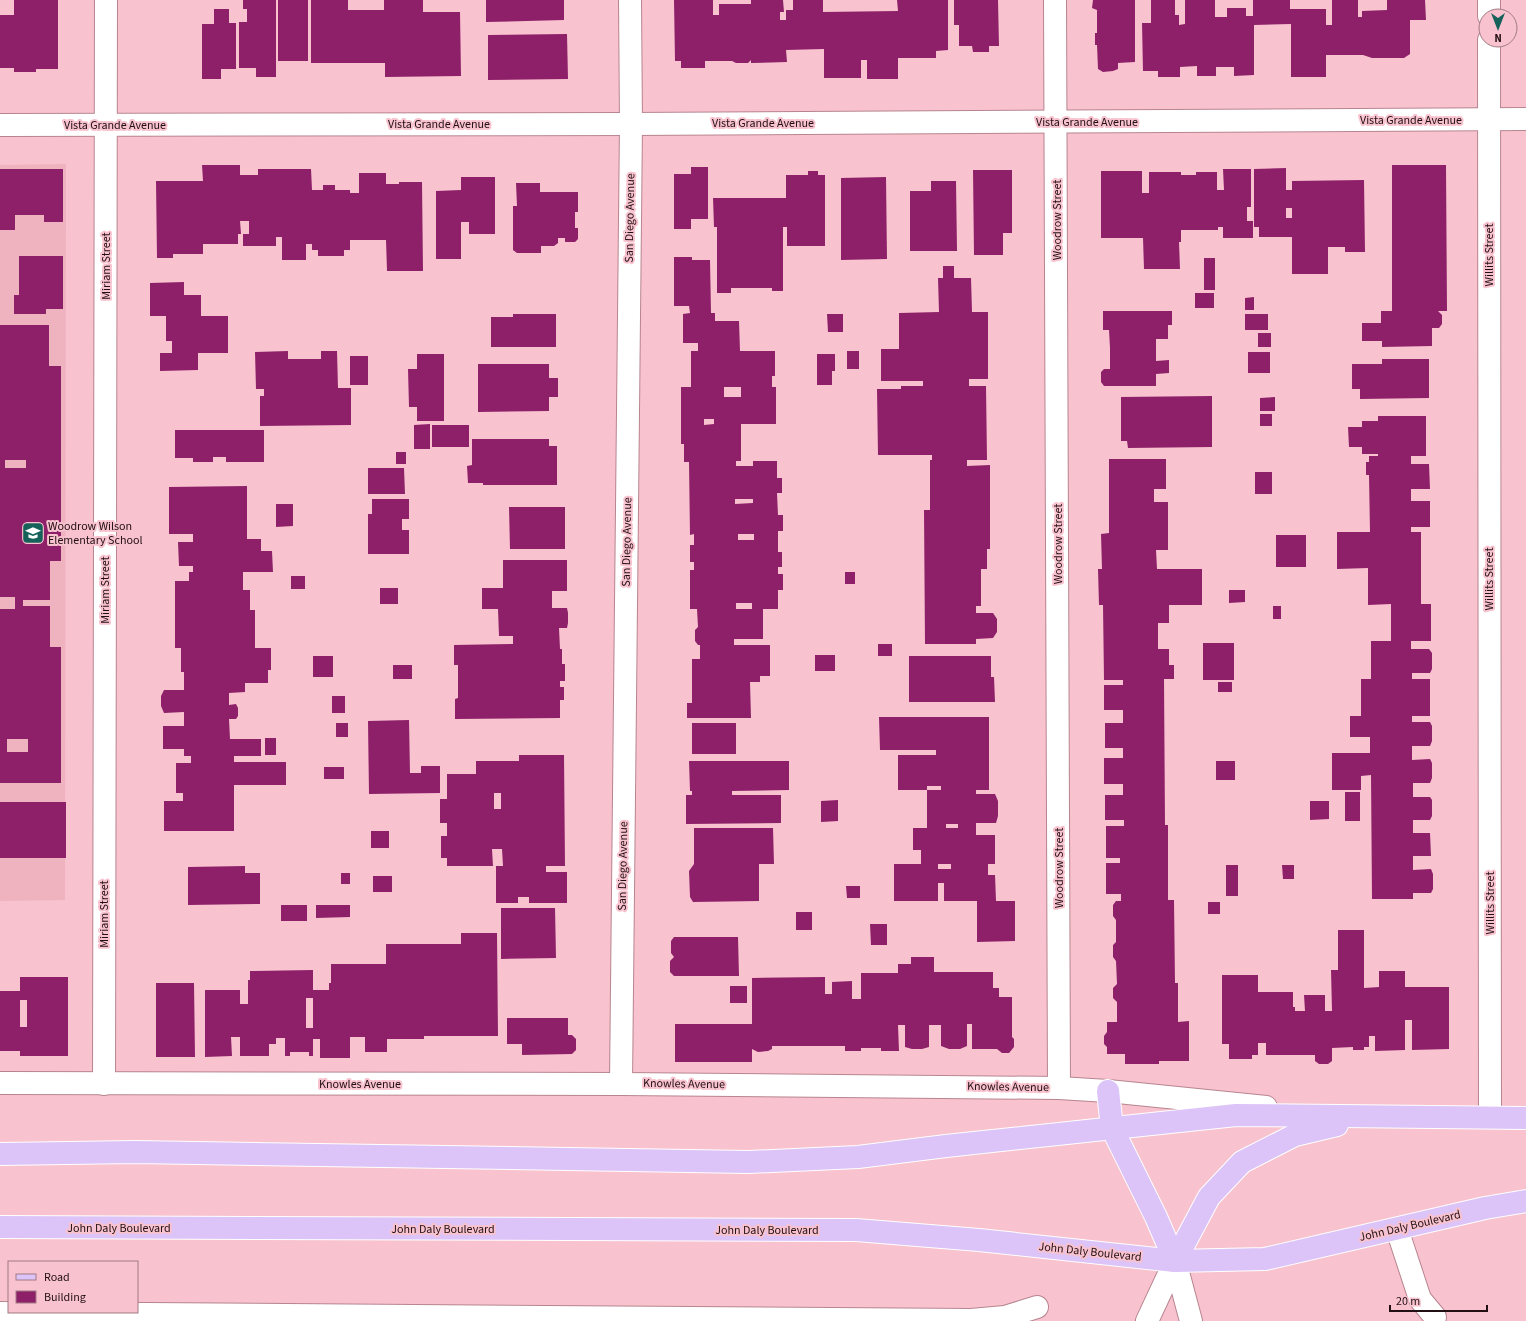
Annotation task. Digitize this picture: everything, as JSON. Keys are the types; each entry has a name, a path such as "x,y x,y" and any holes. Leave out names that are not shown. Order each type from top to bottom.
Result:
{"main road":[{"path":"1108,1091 1112,1128 1156,1217 1175,1261"},
{"path":"0,1154 135,1152 749,1162 858,1157 946,1146 1236,1115 1526,1118"},
{"path":"1175,1261 1209,1197 1242,1162 1295,1135 1367,1117"},
{"name":"John Daly Boulevard","path":"0,1227 856,1230 979,1240 1175,1261 1265,1259 1485,1208 1526,1201"}],"street":[{"name":"Miriam Street","path":"104,1084 107,125 106,0"},
{"name":"San Diego Avenue","path":"621,1084 631,124 630,0"},
{"name":"Woodrow Street","path":"1055,0 1059,1088"},
{"name":"Willits Street","path":"1489,48 1490,1117"},
{"name":"Vista Grande Avenue","path":"0,125 631,124 1526,119"},
{"name":"Knowles Avenue","path":"0,1083 621,1084 1059,1088 1108,1091 1367,1117"},
{"path":"1397,1229 1420,1299 1435,1316"},
{"path":"1147,1321 1175,1261"},
{"path":"1175,1261 1191,1321"},
{"path":"0,1313 971,1320 1005,1317 1037,1307"}],"shaded area":[{"name":"Woodrow Wilson Elementary School","path":"66,164 65,900 0,901 0,165"}],"building":[{"path":"14,0 58,0 58,69 36,69 36,72 14,72 14,68 0,68 0,15 14,15"},
{"path":"243,0 276,0 276,77 256,77 256,68 239,68 239,22 247,22 247,9 243,9"},
{"path":"278,0 308,0 308,61 278,61"},
{"path":"311,0 348,0 348,10 384,10 384,0 423,0 423,12 460,12 461,76 385,77 385,63 311,63"},
{"path":"486,0 564,0 564,20 486,22"},
{"path":"674,0 713,0 713,15 719,15 719,4 751,4 751,0 783,0 784,12 780,12 780,20 786,20 786,10 793,10 793,0 823,0 823,12 898,11 897,0 948,0 948,50 936,51 936,58 898,58 898,79 867,79 867,60 861,60 861,78 824,78 824,49 786,50 787,62 751,63 751,60 748,63 736,63 732,61 705,61 705,68 681,68 681,61 675,61"},
{"path":"954,0 998,0 999,46 989,46 989,52 973,52 972,46 959,46 959,25 954,25"},
{"path":"1093,0 1135,0 1135,62 1118,63 1118,69 1113,71 1103,72 1098,69 1097,45 1095,45 1095,33 1097,33 1097,10 1092,8"},
{"path":"1151,0 1175,0 1175,15 1179,15 1179,25 1185,24 1185,0 1215,0 1215,17 1227,17 1227,8 1246,8 1246,16 1253,16 1253,0 1290,0 1290,9 1326,9 1326,25 1332,25 1332,0 1358,0 1358,17 1362,17 1362,11 1387,10 1387,0 1425,0 1426,20 1410,20 1410,54 1404,58 1372,58 1363,55 1326,55 1326,77 1291,77 1291,24 1254,25 1254,75 1234,76 1234,67 1216,67 1216,76 1197,76 1197,66 1180,67 1180,77 1158,77 1158,71 1143,71 1142,23 1151,23"},
{"path":"214,9 229,9 229,23 236,23 236,69 221,69 221,79 202,79 202,24 214,24"},
{"path":"567,34 568,79 488,80 488,35"},
{"path":"202,165 240,165 240,175 258,175 258,169 311,169 312,190 323,190 323,185 335,185 335,190 350,190 350,193 359,193 359,173 386,173 386,184 399,184 399,182 422,182 423,271 387,271 386,240 350,240 350,250 344,250 344,256 318,256 318,250 312,250 312,244 306,244 306,260 282,260 282,237 276,237 276,246 243,246 243,234 249,234 249,221 240,221 241,234 238,234 238,244 203,244 203,254 173,254 173,258 157,258 156,181 203,181"},
{"path":"1392,165 1446,165 1447,311 1438,311 1442,315 1442,324 1439,328 1432,328 1432,346 1382,347 1382,341 1362,341 1362,323 1381,323 1381,311 1392,311"},
{"path":"691,167 708,167 708,219 691,219 691,229 674,229 674,174 691,174"},
{"path":"1286,168 1286,190 1292,190 1292,181 1364,180 1365,252 1345,252 1345,247 1328,247 1328,274 1292,274 1292,237 1259,237 1259,227 1254,227 1254,169","holes":["1286,208 1292,208 1292,218 1286,218"]},
{"path":"0,169 63,169 63,222 44,222 44,215 15,215 15,230 0,230"},
{"path":"1223,169 1251,169 1251,207 1247,207 1247,221 1253,221 1253,238 1223,238 1223,227 1218,227 1218,230 1181,230 1181,242 1179,242 1180,269 1144,269 1143,238 1101,238 1101,171 1142,171 1142,193 1149,193 1149,172 1181,172 1181,175 1196,175 1196,172 1217,172 1217,190 1224,190"},
{"path":"973,170 1012,170 1012,233 1003,233 1003,255 974,255"},
{"path":"808,171 818,171 818,175 825,175 825,246 787,246 787,227 783,227 783,291 772,291 772,288 731,288 731,293 717,293 717,227 714,227 713,198 786,198 786,175 808,175"},
{"path":"461,177 495,177 495,234 469,234 469,222 461,222 461,259 436,259 436,191 461,190"},
{"path":"886,177 887,259 841,260 841,178"},
{"path":"931,181 956,181 957,251 910,251 910,191 931,191"},
{"path":"516,183 540,183 540,192 578,192 578,212 575,212 575,228 578,228 578,239 575,242 565,242 565,238 558,238 558,243 554,246 541,246 541,253 517,253 513,250 513,206 517,206"},
{"path":"19,256 63,256 63,309 46,309 46,314 14,314 14,295 19,295"},
{"path":"674,257 692,257 692,260 710,260 711,313 715,313 715,321 739,321 740,351 775,351 775,376 772,376 772,387 776,387 776,424 741,424 741,461 736,461 736,466 753,466 753,461 777,461 777,478 782,478 782,493 777,493 778,515 783,515 783,531 778,531 778,552 782,552 782,567 778,567 778,574 783,574 783,590 778,590 778,609 763,609 763,639 734,639 734,645 770,645 770,676 760,676 760,682 750,682 751,718 687,718 687,703 692,703 692,659 700,659 700,645 698,645 695,641 695,630 698,627 697,609 690,609 690,570 694,570 694,562 690,562 690,545 694,545 694,534 690,535 689,462 684,462 684,444 681,444 681,387 691,387 691,351 698,351 698,343 683,343 683,314 690,313 689,306 674,306","holes":["724,387 741,387 741,397 724,397","704,419 714,419 714,424 704,425","735,499 753,499 753,503 735,504","738,534 754,534 754,540 738,540","736,603 752,603 752,609 736,609"]},
{"path":"1204,258 1215,258 1215,290 1204,290"},
{"path":"943,266 954,266 954,278 971,278 972,312 988,312 988,379 969,379 969,386 986,386 987,460 967,460 967,466 990,465 990,549 987,549 987,569 981,569 981,606 976,606 976,613 993,613 997,619 997,632 993,638 976,639 976,644 925,644 924,510 930,510 930,460 932,460 932,455 878,455 877,389 901,389 901,386 923,386 923,381 881,381 881,349 899,349 899,313 939,312 938,278 943,278"},
{"path":"184,282 184,295 201,295 201,316 228,316 228,353 198,353 198,370 160,371 160,353 172,353 172,341 166,341 166,316 150,316 150,283"},
{"path":"1195,293 1214,293 1214,308 1195,308"},
{"path":"1254,297 1254,310 1245,310 1245,298"},
{"path":"1103,311 1172,311 1172,325 1168,325 1168,339 1156,339 1156,361 1169,360 1169,373 1156,374 1156,386 1104,386 1101,382 1101,372 1104,369 1110,369 1109,330 1103,330"},
{"path":"513,314 556,314 556,347 491,347 491,317 513,317"},
{"path":"827,314 843,314 843,332 828,332"},
{"path":"1245,314 1268,314 1268,330 1245,330"},
{"path":"0,325 49,325 49,366 61,366 61,561 50,561 50,600 23,600 23,606 50,606 50,647 61,647 61,783 0,783 0,609 15,609 15,597 0,597","holes":["5,460 26,460 26,468 5,468","7,739 28,739 28,752 7,752"]},
{"path":"1258,333 1271,333 1271,347 1258,347"},
{"path":"288,351 288,359 321,359 321,351 337,351 338,388 351,388 351,425 260,426 260,396 264,396 264,389 256,389 255,352"},
{"path":"847,351 859,351 859,369 847,369"},
{"path":"1248,352 1270,352 1270,373 1248,373"},
{"path":"417,354 444,354 444,421 417,421 417,407 409,407 408,369 417,369"},
{"path":"817,354 835,354 835,371 832,371 832,385 817,385"},
{"path":"350,356 368,356 368,385 350,385"},
{"path":"1382,359 1429,359 1429,398 1360,399 1360,389 1352,389 1352,364 1382,364"},
{"path":"478,364 549,364 549,378 558,378 558,397 549,397 549,411 478,412"},
{"path":"1212,396 1212,447 1128,448 1127,441 1121,441 1121,397"},
{"path":"1275,397 1275,411 1260,411 1260,398"},
{"path":"1260,414 1272,414 1272,426 1260,426"},
{"path":"1378,416 1426,416 1426,456 1411,456 1411,464 1429,464 1430,489 1411,489 1411,501 1430,501 1430,527 1411,527 1411,532 1421,532 1421,604 1431,604 1431,641 1411,641 1411,649 1429,649 1432,653 1432,669 1430,673 1412,673 1412,679 1430,679 1430,716 1412,716 1412,722 1430,722 1432,726 1432,741 1430,746 1412,746 1412,760 1430,759 1432,763 1432,778 1430,783 1413,783 1413,797 1430,797 1432,800 1432,816 1430,820 1413,820 1413,833 1430,833 1431,856 1413,856 1413,870 1431,869 1433,874 1433,889 1431,893 1413,893 1413,899 1372,899 1371,775 1361,776 1361,790 1332,790 1332,753 1370,753 1370,737 1350,737 1350,716 1361,716 1361,679 1371,679 1371,641 1391,641 1391,604 1368,605 1368,568 1337,569 1337,532 1370,532 1369,475 1366,475 1366,462 1369,462 1369,456 1378,456 1378,454 1362,454 1362,447 1349,447 1348,427 1362,427 1362,421 1378,421"},
{"path":"430,424 430,449 414,449 414,425"},
{"path":"432,425 469,425 469,447 432,447"},
{"path":"175,430 264,430 264,462 226,462 226,457 213,457 213,462 193,462 193,458 175,458"},
{"path":"472,439 549,439 549,446 557,446 557,485 483,485 483,483 468,483 467,466 472,465"},
{"path":"396,452 406,452 406,464 396,464"},
{"path":"1109,459 1166,459 1166,489 1154,489 1154,502 1168,502 1168,550 1156,550 1157,569 1202,569 1202,605 1169,605 1169,623 1158,623 1158,649 1169,649 1169,665 1174,665 1174,679 1164,679 1165,825 1168,825 1168,900 1174,900 1175,983 1178,983 1178,1022 1189,1021 1189,1061 1159,1061 1159,1064 1125,1064 1125,1054 1107,1054 1107,1047 1104,1044 1104,1036 1107,1032 1107,1022 1117,1022 1117,1002 1113,998 1113,988 1117,984 1116,961 1113,957 1113,945 1116,942 1116,920 1113,916 1113,905 1116,901 1121,901 1121,894 1106,894 1106,863 1120,863 1120,858 1106,858 1106,826 1124,826 1124,820 1105,820 1105,795 1123,795 1123,784 1104,784 1104,758 1123,758 1123,748 1105,748 1105,723 1123,723 1123,710 1104,710 1104,685 1123,685 1123,680 1104,680 1103,605 1099,605 1098,569 1102,569 1101,534 1109,533"},
{"path":"368,468 404,468 405,494 368,494"},
{"path":"1255,472 1272,472 1272,494 1255,494"},
{"path":"247,486 247,539 261,539 261,551 272,551 273,572 243,572 243,590 250,590 250,610 255,610 255,648 271,648 271,670 268,670 268,683 245,683 245,692 229,693 229,705 236,704 238,708 238,716 236,719 229,719 230,739 261,739 261,756 234,756 234,762 286,762 286,785 234,785 234,831 164,831 164,801 183,801 183,793 176,793 176,763 191,763 191,756 184,756 184,749 163,749 163,726 184,726 184,712 164,713 161,706 161,696 164,690 184,690 184,672 181,672 181,648 175,648 175,581 189,581 189,572 193,572 193,566 179,566 178,542 193,542 193,534 169,534 169,487"},
{"path":"372,499 409,499 409,519 402,519 402,530 409,530 409,554 368,554 368,514 372,514"},
{"path":"276,504 293,504 293,526 276,527"},
{"path":"509,507 565,507 565,549 510,549"},
{"path":"1276,535 1306,535 1306,567 1276,567"},
{"path":"503,560 567,560 567,591 552,591 552,608 567,608 568,613 567,628 559,628 560,649 562,649 562,664 565,664 565,681 560,681 560,687 564,687 564,700 560,700 560,718 455,719 455,699 458,698 458,665 454,665 454,645 513,644 513,636 499,636 498,609 482,609 482,588 503,588"},
{"path":"845,572 855,572 855,584 845,584"},
{"path":"291,576 305,576 305,589 291,589"},
{"path":"380,588 398,588 398,604 380,604"},
{"path":"1229,590 1245,590 1245,602 1229,603"},
{"path":"1273,606 1281,606 1281,619 1273,619"},
{"path":"1203,643 1234,643 1234,680 1203,680"},
{"path":"878,644 892,644 892,656 878,656"},
{"path":"815,655 835,655 835,671 815,671"},
{"path":"313,656 333,656 333,677 313,677"},
{"path":"909,656 991,656 991,677 994,677 995,702 909,702"},
{"path":"393,665 412,665 412,679 393,679"},
{"path":"1218,682 1232,682 1232,692 1218,692"},
{"path":"332,696 345,696 345,713 332,713"},
{"path":"879,717 989,717 989,790 976,790 976,794 995,794 998,801 998,816 996,823 976,823 976,835 995,835 995,864 988,864 988,875 995,875 996,901 1015,901 1015,941 977,942 977,901 944,901 944,883 938,883 938,901 894,901 894,864 921,864 921,850 913,850 913,828 927,828 927,790 898,790 898,755 936,755 936,750 880,750","holes":["927,786 941,786 941,790 927,790","946,824 958,824 958,828 946,828","938,864 951,864 951,869 938,869"]},
{"path":"409,720 410,773 421,773 421,766 440,766 440,793 369,794 368,721"},
{"path":"336,723 348,723 348,737 336,737"},
{"path":"692,723 736,723 736,754 692,754"},
{"path":"265,738 276,738 276,755 265,755"},
{"path":"519,755 564,755 565,866 546,866 546,872 567,872 567,903 529,903 529,897 518,897 518,903 496,903 496,866 503,866 502,849 492,849 493,866 447,866 447,858 441,858 441,836 447,836 447,823 440,823 440,799 447,799 447,774 476,774 476,761 519,761","holes":["494,793 501,793 501,809 494,809"]},
{"path":"689,761 789,761 789,790 732,791 732,795 781,795 781,823 686,824 686,795 692,795 692,791 690,791"},
{"path":"1216,761 1235,761 1235,780 1216,780"},
{"path":"324,767 344,767 344,779 324,779"},
{"path":"1345,792 1360,792 1360,821 1345,821"},
{"path":"838,800 838,821 821,822 821,801"},
{"path":"1310,801 1329,801 1329,819 1310,820"},
{"path":"0,802 66,802 66,858 0,858"},
{"path":"694,828 773,828 774,864 759,864 759,901 693,902 690,897 689,871 694,864"},
{"path":"371,831 389,831 389,848 371,848"},
{"path":"1226,865 1238,865 1238,896 1226,896"},
{"path":"1282,865 1294,865 1294,879 1283,879"},
{"path":"245,866 245,873 260,873 260,904 188,905 188,867"},
{"path":"341,873 350,873 350,884 341,884"},
{"path":"373,876 392,876 392,892 373,892"},
{"path":"846,886 860,886 860,898 847,898"},
{"path":"1208,902 1220,902 1220,914 1208,914"},
{"path":"281,905 307,905 307,921 281,921"},
{"path":"316,905 350,905 350,917 316,918"},
{"path":"501,908 555,908 556,958 501,959"},
{"path":"796,912 812,912 812,930 796,930"},
{"path":"870,924 887,924 887,945 871,945"},
{"path":"1338,930 1364,930 1364,988 1379,987 1379,971 1405,971 1405,987 1449,987 1449,1049 1412,1050 1412,1020 1405,1020 1405,1050 1375,1051 1375,1036 1369,1036 1369,1047 1364,1047 1364,1050 1353,1050 1353,1047 1332,1048 1332,1061 1328,1064 1319,1064 1315,1061 1315,1055 1266,1055 1266,1043 1258,1043 1258,1055 1252,1055 1252,1059 1229,1059 1229,1044 1222,1044 1222,975 1258,975 1258,992 1293,992 1293,1007 1295,1007 1295,1011 1305,1011 1304,995 1325,995 1325,1011 1332,1011 1331,970 1338,970"},
{"path":"461,933 497,933 498,1036 424,1036 424,1039 387,1039 387,1052 365,1052 365,1037 350,1037 350,1058 320,1058 320,1039 313,1039 313,1056 309,1056 309,1052 290,1052 290,1056 285,1056 285,1038 276,1038 276,1044 269,1044 269,1056 240,1056 240,1037 231,1037 232,1056 205,1057 205,990 240,990 240,1004 248,1004 248,980 250,980 250,971 313,970 313,990 329,990 329,983 331,983 331,964 386,964 386,944 461,944","holes":["306,998 313,998 313,1028 306,1028"]},
{"path":"674,937 738,937 739,976 674,976 670,972 670,961 674,957 671,953 671,941"},
{"path":"911,957 934,957 934,972 993,972 993,988 999,988 999,997 1012,997 1012,1037 1014,1039 1014,1047 1009,1053 1002,1053 997,1049 972,1049 972,1024 967,1024 967,1046 960,1049 949,1049 941,1046 941,1025 929,1025 929,1047 912,1049 905,1047 905,1025 898,1025 899,1051 881,1051 881,1048 861,1048 861,1051 845,1051 845,1046 772,1046 772,1049 768,1051 758,1052 752,1049 752,1062 675,1062 675,1024 752,1024 752,978 825,977 825,994 832,994 832,982 852,981 852,999 861,999 861,973 898,973 898,964 911,964"},
{"path":"20,977 68,977 68,1056 20,1056 20,1051 0,1051 0,991 20,991","holes":["20,1000 27,1000 27,1027 20,1027"]},
{"path":"156,983 194,983 195,1057 156,1057"},
{"path":"730,986 747,986 747,1003 730,1003"},
{"path":"507,1018 568,1018 568,1035 572,1035 576,1039 576,1050 572,1054 522,1055 522,1044 507,1044"}],"place":[{"name":"Woodrow Wilson Elementary School","path":"33,533"}]}
